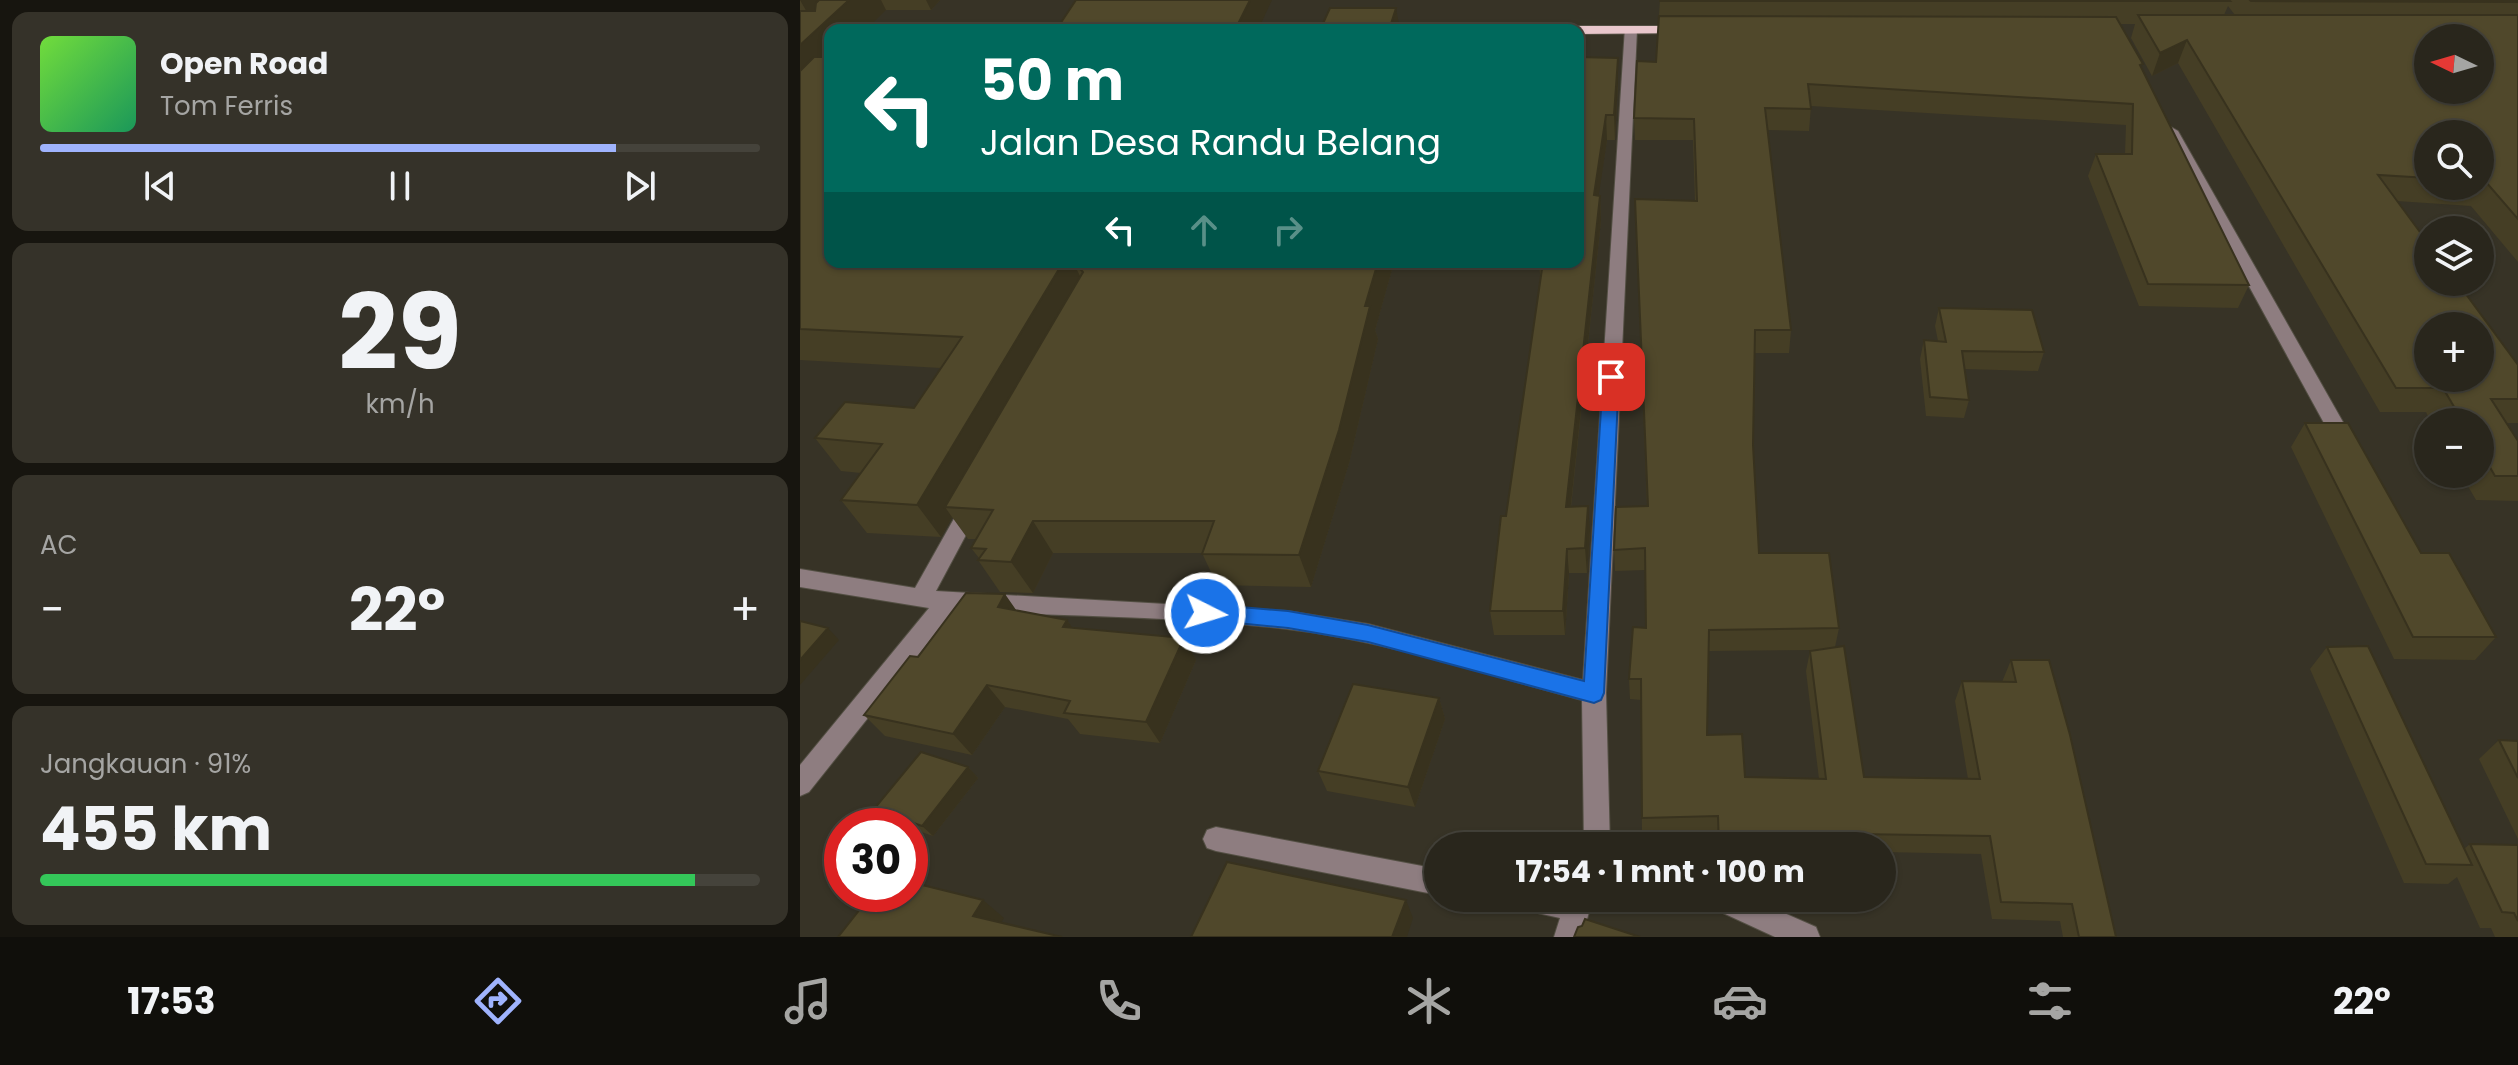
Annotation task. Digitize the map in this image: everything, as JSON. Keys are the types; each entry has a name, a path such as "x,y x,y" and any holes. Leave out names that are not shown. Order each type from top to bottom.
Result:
{"main road":[{"path":"1584,30 1708,30"}],"street":[{"path":"1599,832 1594,693 1630,30"},
{"path":"2161,113 2355,461"},
{"path":"921,598 985,483"},
{"path":"800,578 947,602 1205,613 1288,620 1368,633 1594,693"},
{"path":"800,784 947,602"},
{"path":"1216,839 1424,879"},
{"path":"1568,937 1575,912"},
{"path":"1750,912 1806,937"}],"building":[{"path":"819,0 849,0 800,45 800,11 815,11"},
{"path":"1076,0 1250,0 1238,24 1060,24"},
{"path":"2229,0 2230,1 1660,1"},
{"path":"2518,0 2518,2 2251,1"},
{"path":"1330,8 1396,8 1391,24 1323,24"},
{"path":"2138,15 2518,15 2518,219 2494,191 2494,120 2414,120 2414,177 2378,175 2414,224 2414,296 2467,296 2479,312 2414,312 2414,388 2396,388 2187,40 2160,53"},
{"path":"1659,16 2116,17 2143,64 2140,65 2249,285 2148,284 2096,154 2132,154 2133,104 1808,84 1811,109 1765,108 1791,330 1755,330 1753,445 1759,553 1829,553 1839,628 1709,630 1707,735 1742,734 1745,777 1826,779 1810,651 1844,646 1864,777 1980,779 1962,681 2016,682 2011,660 2049,660 2070,735 2116,937 2079,937 2072,904 2001,902 1990,836 1896,835 1896,832 1719,832 1718,816 1642,818 1641,679 1629,679 1633,627 1646,628 1645,548 1614,550 1616,507 1648,506 1635,199 1697,201 1694,119 1634,118 1637,61 1656,62"},
{"path":"814,57 824,57 824,268 1061,268 917,505 841,500 882,444 815,438 845,402 914,408 962,337 800,329 800,71"},
{"path":"1584,57 1618,58 1614,115 1606,115 1594,195 1600,196 1566,507 1588,506 1585,548 1567,549 1563,611 1490,611 1501,516 1506,516 1542,268 1584,268"},
{"path":"1079,268 1376,268 1365,306 1370,306 1339,430 1299,555 1202,554 1214,521 1033,521 1011,562 978,560 986,549 971,548 993,510 945,507 1083,272"},
{"path":"1939,308 2032,310 2044,352 1962,351 1969,400 1930,397 1924,340 1946,342"},
{"path":"2494,332 2518,365 2518,399 2491,399 2518,441 2518,476 2494,474 2494,408 2455,408 2445,392 2494,392"},
{"path":"2305,423 2348,423 2421,553 2449,553 2496,637 2413,637"},
{"path":"966,593 1005,594 998,607 1067,620 1063,627 1184,638 1146,722 1064,713 1070,701 987,685 953,734 864,715 910,656 918,657"},
{"path":"800,621 828,628 800,660"},
{"path":"2368,646 2472,865 2426,864 2327,647"},
{"path":"1353,684 1439,698 1408,787 1318,771"},
{"path":"2499,740 2518,741 2518,778"},
{"path":"921,752 968,767 928,818 928,808 875,808"},
{"path":"2470,844 2518,845 2518,921 2514,913 2502,912"},
{"path":"1227,862 1406,900 1392,937 1191,937"},
{"path":"928,886 983,900 973,916 1062,937 838,937 858,912 928,912"},
{"path":"1585,919 1640,937 1574,937"}],"route":[{"path":"1205,613 1288,620 1368,633 1594,693 1611,377"}]}
